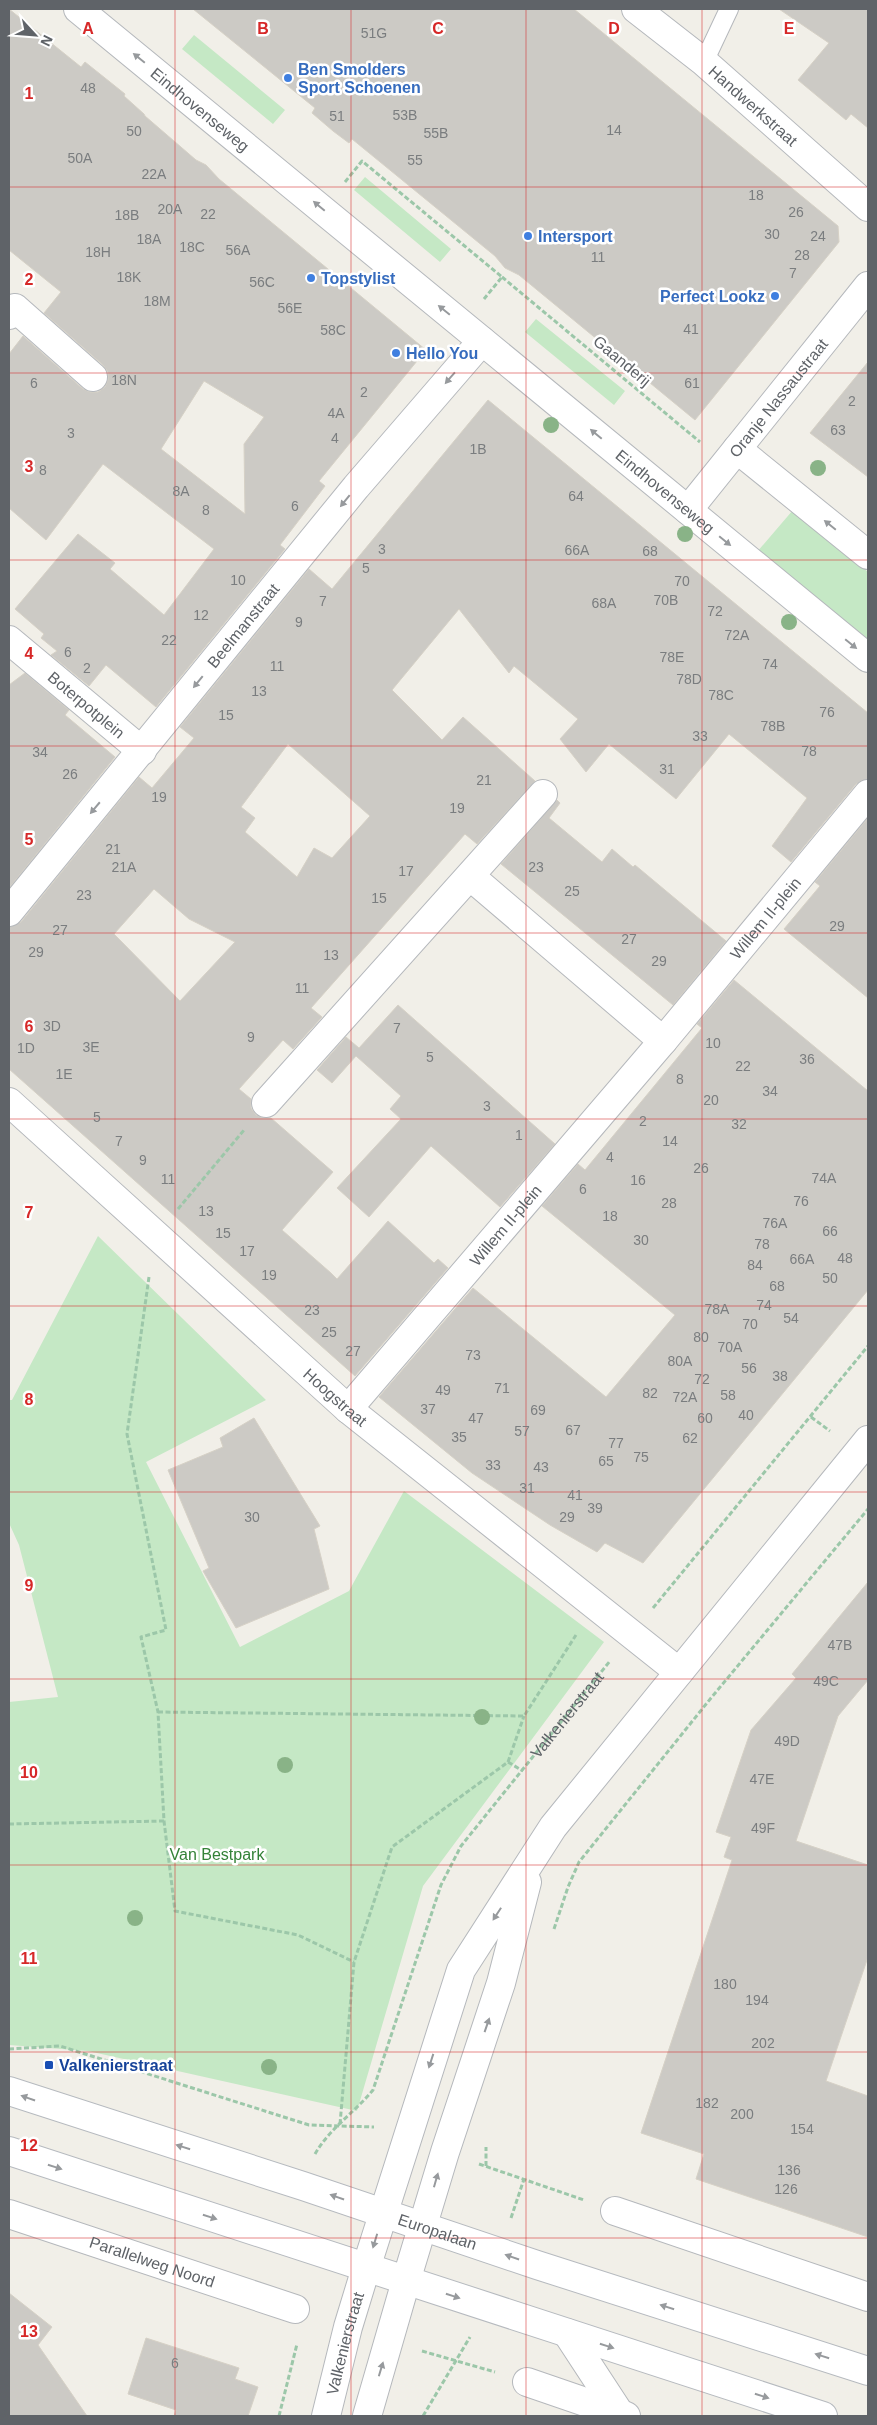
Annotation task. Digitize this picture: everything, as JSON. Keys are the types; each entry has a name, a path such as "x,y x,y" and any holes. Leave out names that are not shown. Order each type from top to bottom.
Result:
{"street":[{"name":"Eindhovenseweg","path":"78,9 868,658"},
{"name":"Handwerkstraat","path":"636,9 704,62 868,207"},
{"name":"Oranje Nassaustraat","path":"688,510 868,286"},
{"path":"9,315 15,308 94,378"},
{"name":"Beelmanstraat","path":"9,912 356,487 472,333"},
{"path":"731,456 868,555"},
{"name":"Boterpotplein","path":"9,640 142,751"},
{"path":"266,1103 543,794"},
{"name":"Willem II-plein","path":"348,1409 866,802"},
{"path":"470,876 663,1041"},
{"name":"Hoogstraat","path":"9,1102 348,1409 678,1672"},
{"name":"Valkenierstraat","path":"326,2416 348,2327 461,1970 553,1827 678,1672 865,1451"},
{"name":"Valkenierstraat","path":"367,2416 445,2152 502,1983 533,1858"},
{"name":"Europalaan","path":"9,2092 868,2371"},
{"path":"9,2151 823,2416"},
{"path":"616,2210 868,2297"},
{"name":"Parallelweg Noord","path":"9,2214 295,2309"},
{"path":"567,2333 623,2415"},
{"path":"526,2382 623,2415"}],"lane":[{"path":"704,62 729,9"}],"path":[{"path":"322,209 362,161 502,277 472,333"},
{"name":"Gaanderij","path":"502,277 731,456"},
{"path":"266,1103 156,1235 127,1434 166,1630 141,1637 158,1712 164,1821 175,1911 298,1935 354,1962"},
{"name":"Valkenierstraat","path":"340,2125 373,2090 441,1885 461,1846 868,1346"},
{"path":"552,1934 570,1880 579,1862 711,1698 868,1509"},
{"path":"9,2049 60,2046 309,2125 340,2125 354,1962 392,1847 508,1762 524,1716 595,1605"},
{"path":"158,1712 524,1716"},
{"path":"508,1762 523,1770"},
{"path":"9,1824 164,1821"},
{"path":"486,2141 486,2166"},
{"path":"423,2416 456,2362"}],"green space":[{"path":"194,35 285,110 273,124 182,49"},
{"path":"365,177 451,249 440,262 354,190"},
{"path":"536,319 625,391 614,405 525,332"},
{"path":"793,510 868,572 868,644 757,552"},
{"name":"Van Bestpark","path":"98,1236 266,1400 146,1462 240,1647 349,1591 404,1491 604,1642 423,1886 357,2111 88,2051 9,2045 9,1702 58,1697 19,1545 9,1523 9,1400 12,1400"}],"building":[{"path":"9,9 81,67 85,62 125,94 124,96 145,116 196,160 206,165 219,179 426,350 319,481 325,486 280,545 285,549 156,707 106,665 89,686 51,655 57,651 41,638 44,634 15,609 78,534 115,563 110,569 164,615 214,549 103,464 46,540 9,508 9,354 23,336 83,389 90,392 98,392 105,387 108,380 108,372 103,365 44,313 61,292 9,250","holes":["204,381 264,417 244,444 245,514 161,449"]},
{"path":"193,9 574,9 838,226 839,242 695,420 519,275 505,268 495,256 352,139 349,143 333,131 312,113 315,108"},
{"path":"779,9 868,9 868,128 851,114 846,120 798,80 829,43"},
{"path":"868,362 868,477 810,433"},
{"path":"488,400 868,713 868,779 856,784 791,862 772,846 807,798 729,734 676,799 609,744 586,772 560,739 578,719 514,666 509,673 459,609 392,690 442,740 463,717 535,781 477,844 465,834 311,1008 322,1017 293,1049 283,1040 239,1089 251,1099 251,1108 256,1115 263,1118 271,1118 333,1172 282,1230 337,1279 388,1221 434,1263 438,1259 448,1268 355,1376 9,1069 9,927 21,922 139,777 152,788 194,738 180,727 309,569 332,589","holes":["288,744 370,816 332,858 314,848 297,877 245,832 255,818 241,807","154,889 189,919 235,942 180,1001 114,934"]},
{"path":"25,673 69,710 65,715 115,757 9,888 9,685"},
{"path":"557,800 560,803 549,818 602,862 612,849 633,867 635,865 726,941 673,1005 501,864"},
{"path":"868,818 868,998 784,929 820,886 815,882"},
{"path":"734,980 868,1091 868,1290 643,1563 605,1543 597,1552 550,1525 472,1473 379,1397 473,1288 606,1397 675,1315 542,1206 578,1164 585,1170 702,1028 697,1024"},
{"path":"398,1005 555,1144 500,1207 431,1146 369,1217 337,1188 401,1119 390,1109 401,1096 356,1056 332,1083 317,1070 346,1037 359,1048"},
{"path":"254,1418 320,1526 314,1529 329,1589 236,1628 203,1571 209,1568 168,1470 223,1447 220,1438"},
{"path":"868,1582 868,1680 838,1716 796,1841 868,1865 868,1957 826,2081 868,2096 868,2237 696,2179 704,2154 641,2133 732,1860 724,1857 731,1837 716,1832 751,1730 796,1678 792,1674"},
{"path":"9,2293 52,2327 38,2345 87,2416 9,2416"},
{"path":"146,2338 239,2368 235,2379 258,2387 248,2416 174,2416 176,2410 128,2394"}],"place":[{"name":"Ben Smolders Sport Schoenen","path":"288,78"},
{"name":"Intersport","path":"528,236"},
{"name":"Topstylist","path":"311,278"},
{"name":"Perfect Lookz","path":"775,296"},
{"name":"Hello You","path":"396,353"},
{"name":"Valkenierstraat","path":"49,2065"}]}
